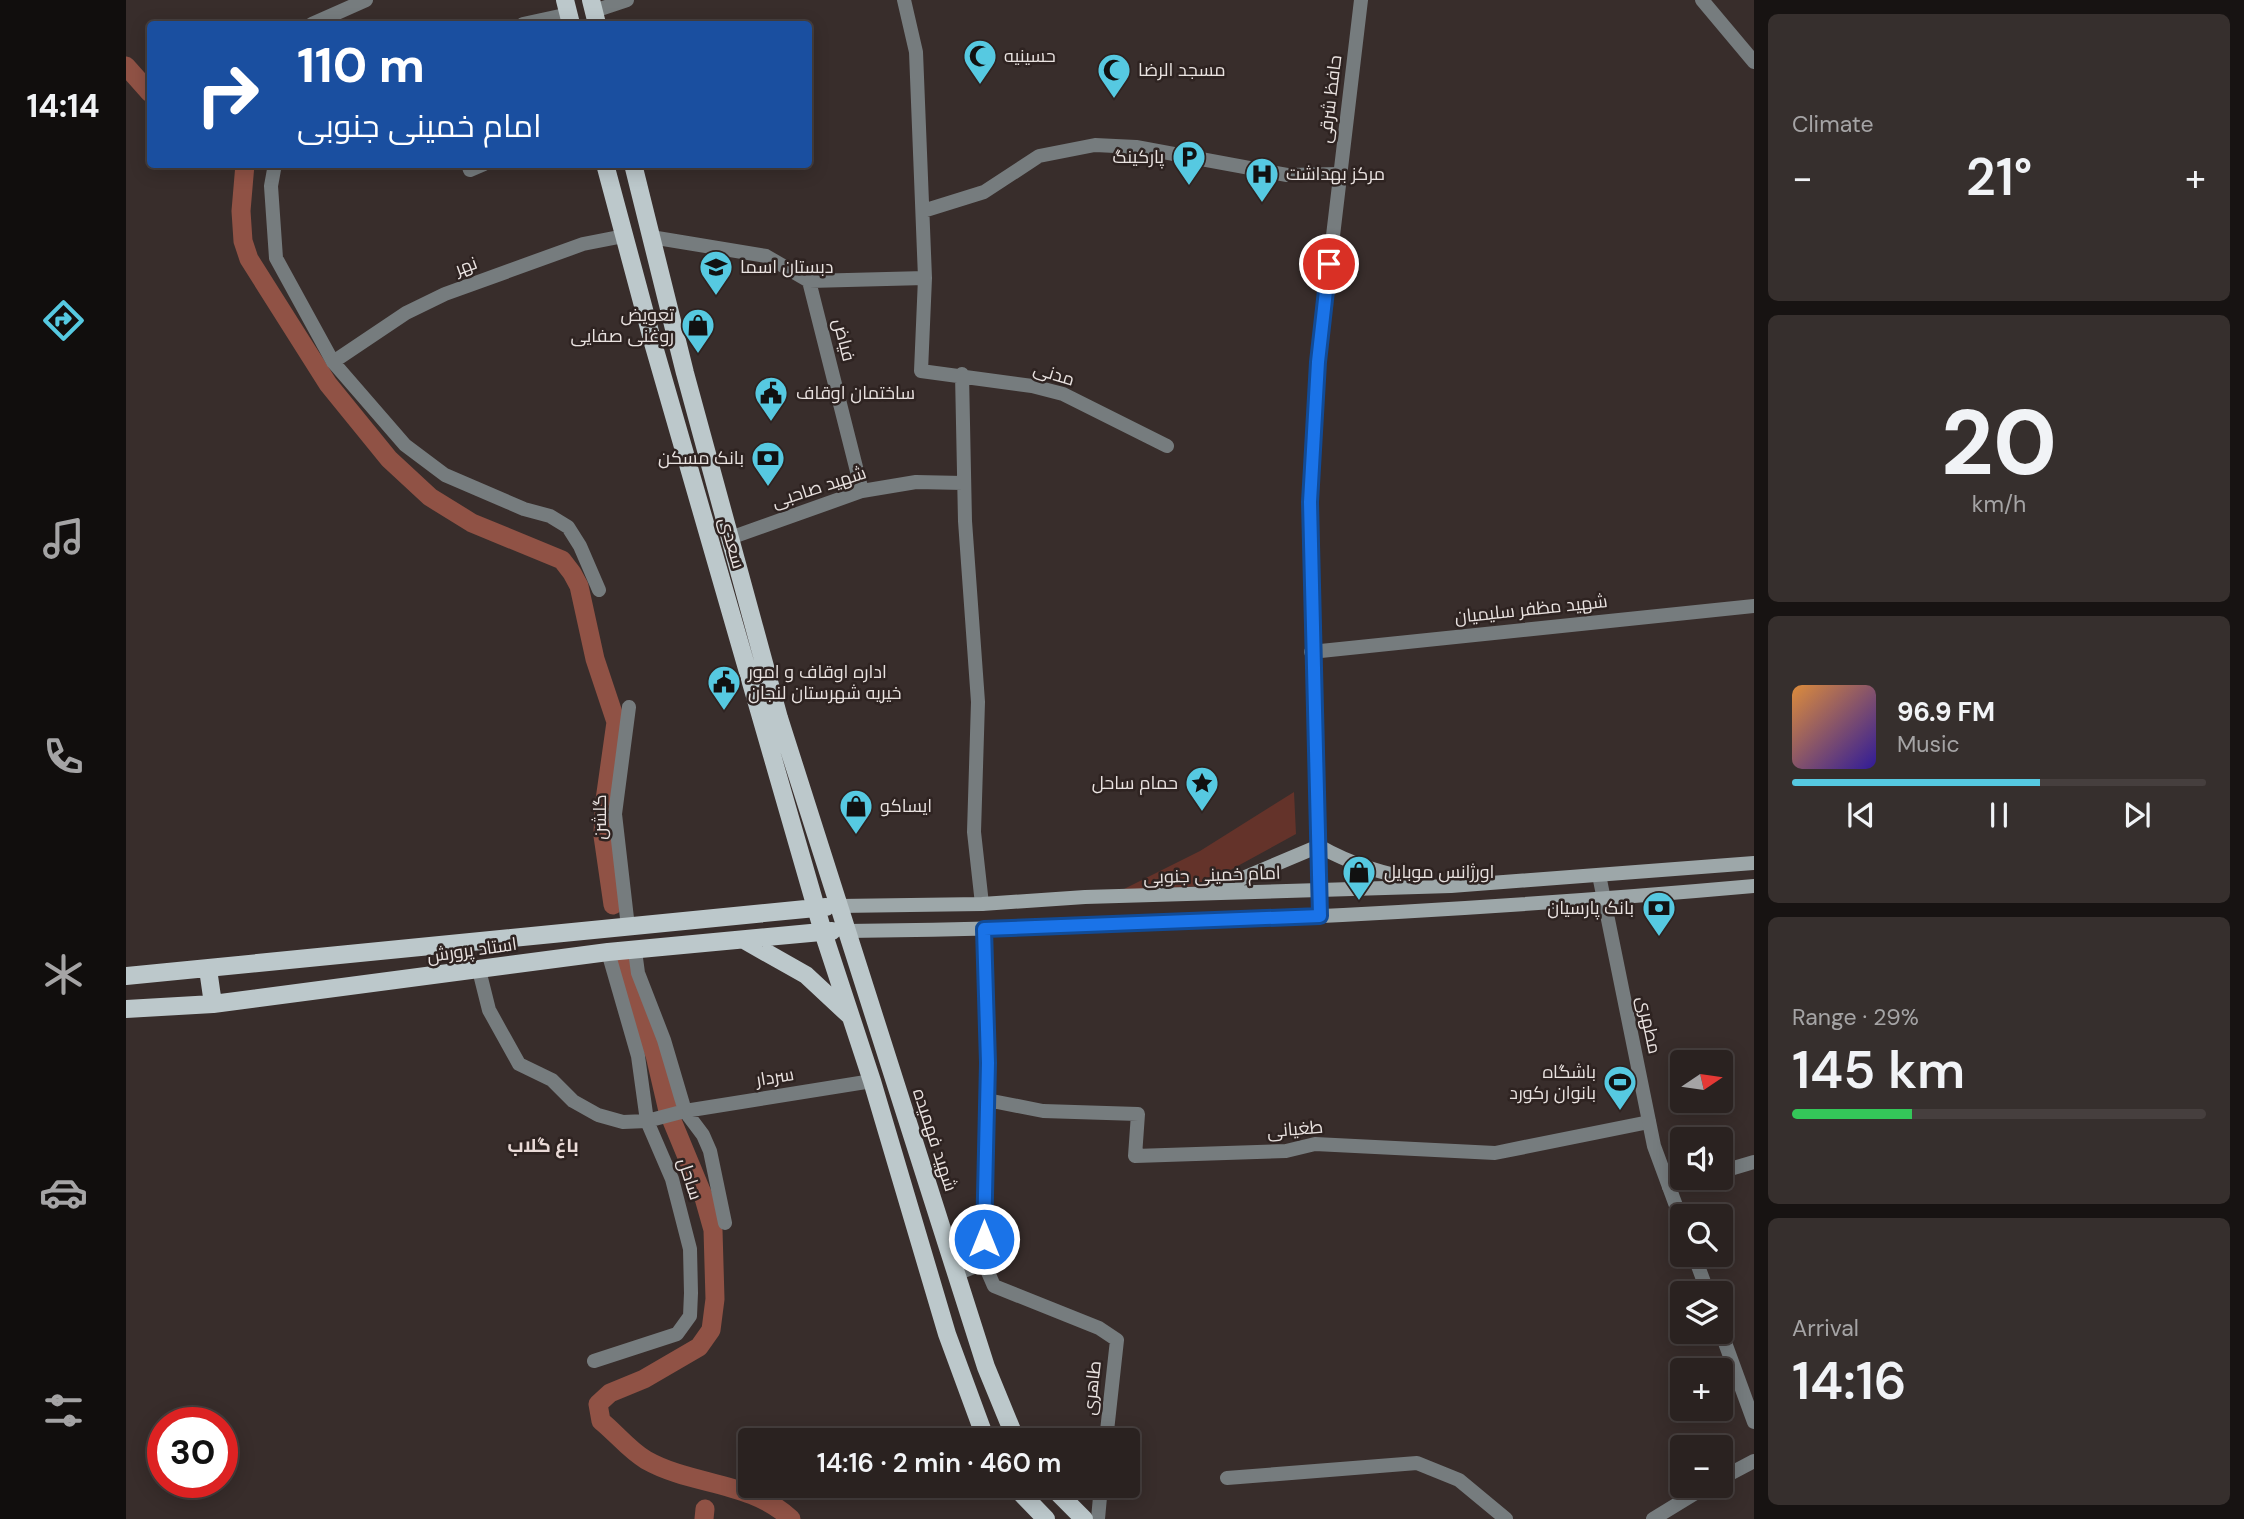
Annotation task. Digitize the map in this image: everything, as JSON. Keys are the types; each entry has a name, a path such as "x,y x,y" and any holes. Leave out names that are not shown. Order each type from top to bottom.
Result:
{"main road":[{"name":"سعدی","path":"606,168 710,543 823,932"},
{"name":"سعدی","path":"634,168 779,718 847,931"},
{"path":"624,236 651,237"},
{"path":"710,543 730,538"},
{"path":"1201,895 1319,846 1345,860 1383,874 1451,886"},
{"name":"امام خمینی جنوبی","path":"839,906 982,904 1085,897 1451,886 1754,863"},
{"path":"847,931 984,929 1320,916 1604,899 1754,886"},
{"name":"استاد پرورش","path":"126,976 839,906"},
{"name":"استاد پرورش","path":"126,1009 213,1004 608,952 847,931"},
{"name":"شهید فهمیده","path":"847,931 986,1367 1011,1428"},
{"path":"823,932 872,1081 947,1334 982,1428"},
{"path":"744,940 806,975 850,1017"},
{"path":"208,968 213,1004"},
{"path":"1026,1498 1046,1519"},
{"path":"1063,1498 1084,1519"}],"street":[{"path":"594,12 627,0"},
{"path":"651,237 766,256 809,281 925,278 916,52 904,0"},
{"name":"حافظ شرقی","path":"1320,916 1311,652 1310,502 1317,373 1362,0"},
{"path":"1702,0 1754,62"},
{"path":"318,21 361,1"},
{"path":"535,21 568,13"},
{"path":"923,211 984,191 1039,156 1095,145 1136,146 1287,175 1340,174"},
{"path":"274,168 271,186 275,258 333,362 405,445 445,475 514,505 550,516 568,527 580,546 599,590"},
{"name":"نهر","path":"333,362 406,313 445,294 583,244 624,236"},
{"name":"مدنی","path":"925,278 920,371 962,374 1063,394 1167,446"},
{"name":"فیاض","path":"809,281 862,491"},
{"path":"962,374 964,483 978,702 974,832 982,904"},
{"name":"شهید صاحبی","path":"730,538 862,491 916,482 964,483"},
{"name":"شهید مظفر سلیمیان","path":"1311,652 1754,606"},
{"name":"گلشن","path":"628,927 615,814 629,707"},
{"name":"مطهری","path":"1599,874 1649,1122 1675,1204"},
{"path":"956,1274 984,1263 987,1100 984,929"},
{"path":"635,951 638,973 664,1040 685,1111 704,1135 710,1151 719,1180 725,1223"},
{"name":"ساحل","path":"594,1361 677,1334 690,1316 690,1249 672,1179 647,1121 638,1056 608,952"},
{"name":"سردار","path":"479,970 489,1010 519,1064 552,1080 573,1101 598,1115 623,1122 647,1121 685,1111 872,1081"},
{"name":"طغیانی","path":"987,1100 1043,1111 1138,1114 1135,1156 1286,1151 1315,1144 1495,1153 1649,1122"},
{"path":"1733,1168 1754,1162"},
{"name":"طاهری","path":"984,1263 994,1286 1099,1328 1116,1340 1107,1428"},
{"path":"1725,1344 1754,1422"},
{"path":"1733,1472 1754,1461"},
{"path":"1227,1478 1417,1463 1459,1480 1506,1519"},
{"path":"1098,1519 1100,1498"},
{"path":"1653,1519 1687,1498"}],"shaded area":[{"path":"1294,792 1296,834 1201,886 1120,891 1200,851"}],"waterway":[{"path":"126,66 147,90"},
{"path":"245,168 241,211 243,241 249,259 328,384 389,459 430,497 472,523 562,560 579,586 595,659 616,722 604,807 603,836 613,905"},
{"path":"623,959 627,982 655,1055 668,1111 704,1198 713,1230 715,1299 711,1330 699,1347 644,1379 610,1393 598,1404 601,1421 646,1460 682,1475 758,1497 791,1519"},
{"path":"704,1519 705,1509"}],"place":[{"name":"حسینیه","path":"980,86"},
{"name":"مسجد الرضا","path":"1114,100"},
{"name":"پارکینگ","path":"1189,187"},
{"name":"مرکز بهداشت","path":"1262,204"},
{"name":"دبستان اسما","path":"716,297"},
{"name":"تعویض روغنی صفایی","path":"698,355"},
{"name":"ساختمان اوقاف","path":"771,423"},
{"name":"بانک مسکن","path":"768,488"},
{"name":"اداره اوقاف و امور خیریه شهرستان لنجان","path":"724,712"},
{"name":"حمام ساحل","path":"1202,813"},
{"name":"ایساکو","path":"856,836"},
{"name":"اورژانس موبایل","path":"1359,902"},
{"name":"بانک پارسیان","path":"1659,938"},
{"name":"باشگاه بانوان رکورد","path":"1620,1112"}],"district":[{"name":"باغ گلاب","path":"543,1145"}],"route":[{"path":"984,1239 984,1143 988,1063 984,929 1221,922 1320,916 1311,652 1310,502 1318,362 1329,264"}]}
